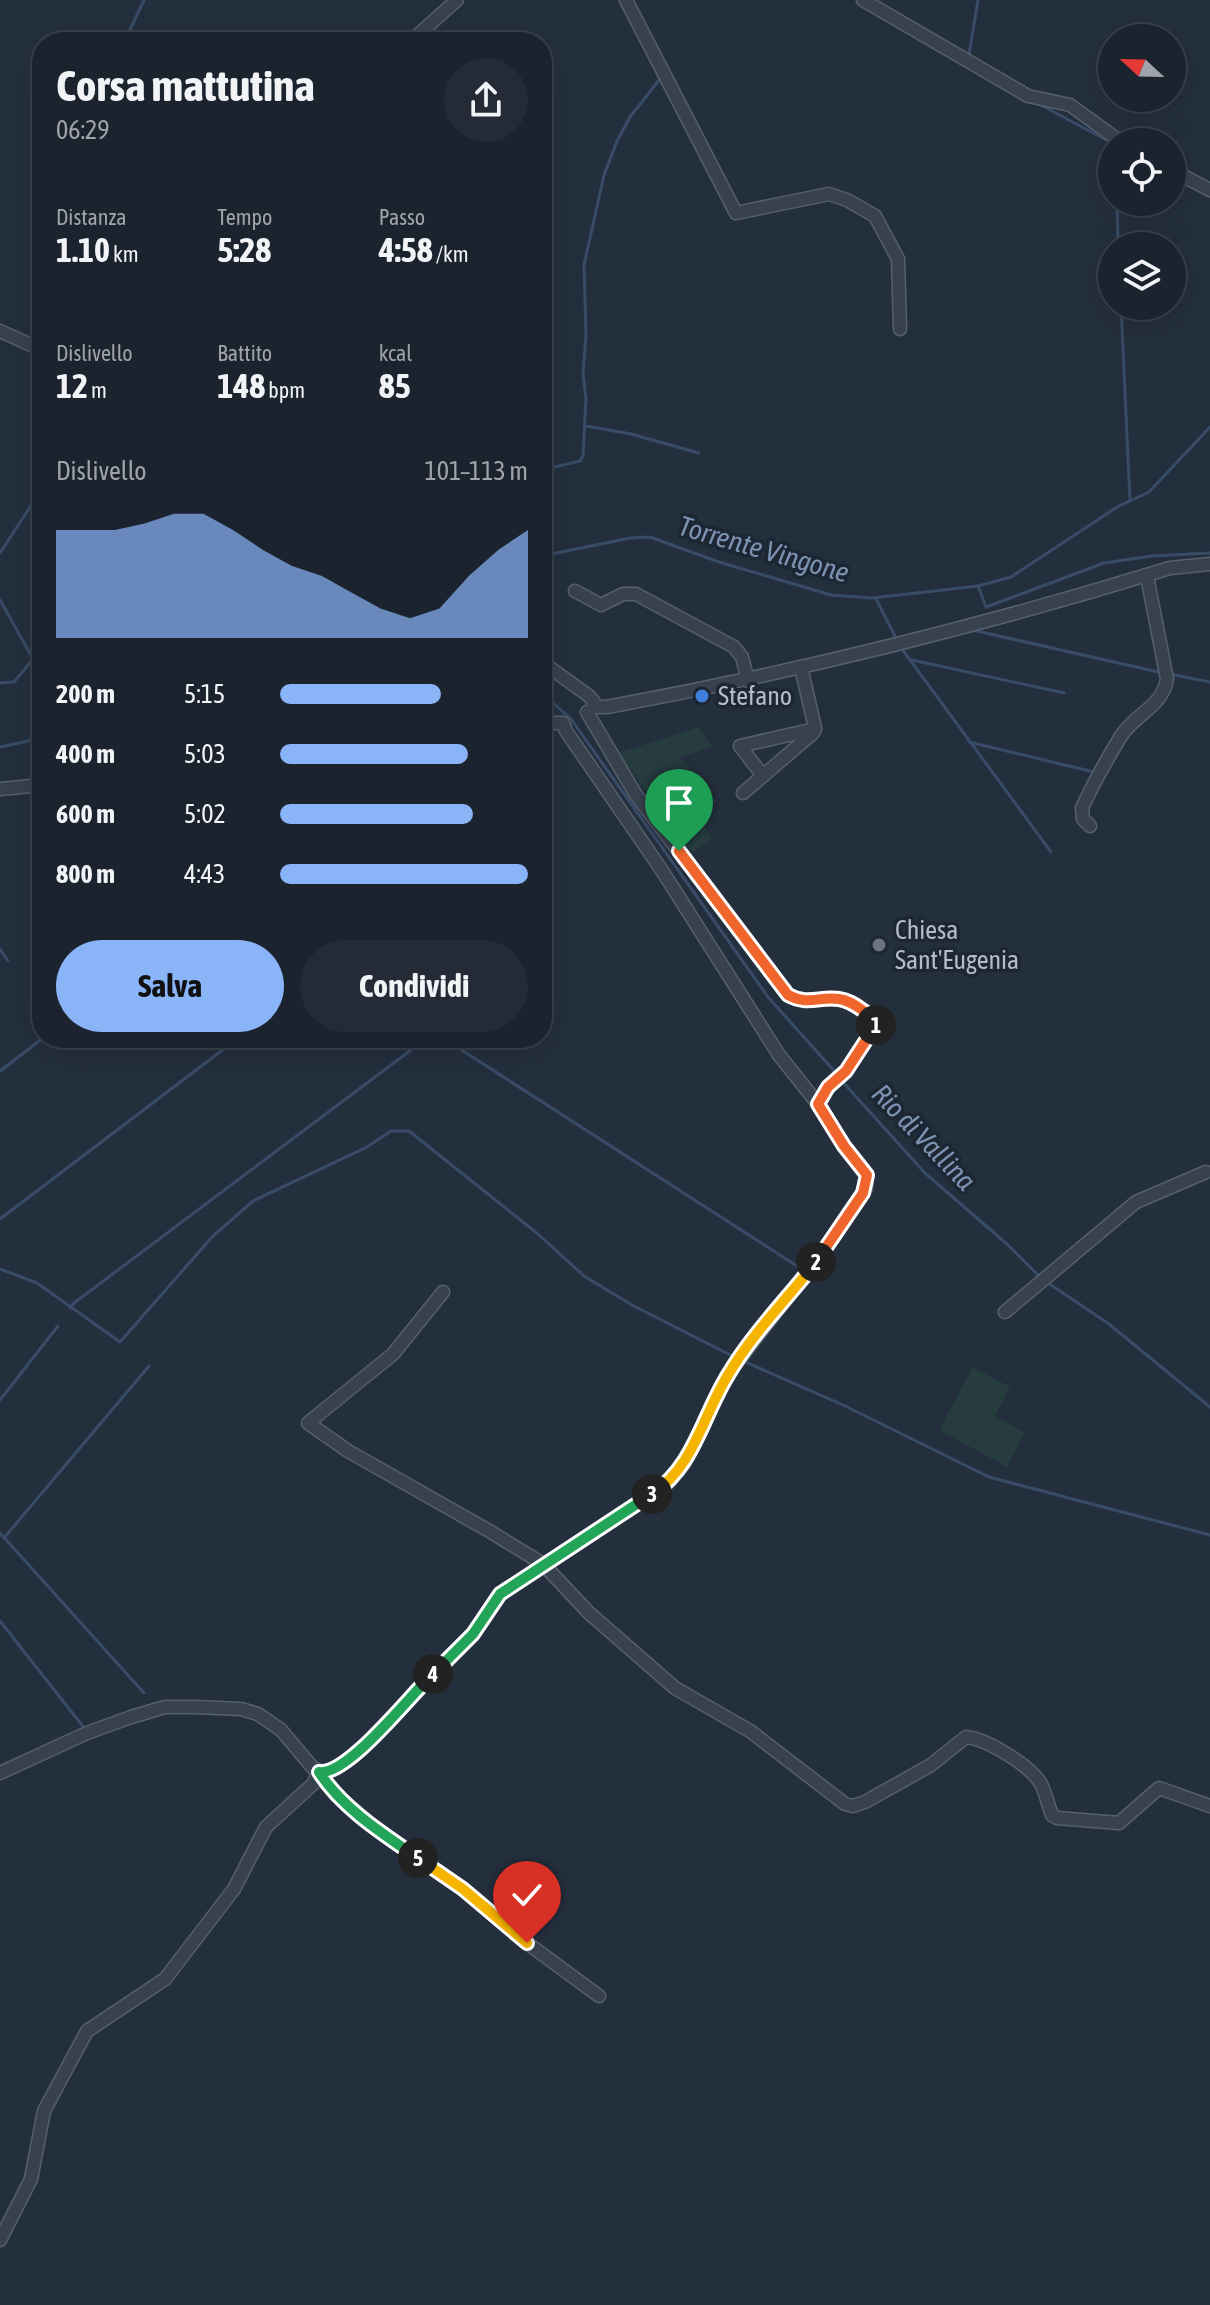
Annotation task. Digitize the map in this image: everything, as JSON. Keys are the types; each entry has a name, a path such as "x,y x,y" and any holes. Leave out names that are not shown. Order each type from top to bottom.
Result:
{"street":[{"path":"421,32 457,0"},
{"path":"626,0 736,213 829,194 875,216 898,259 900,329"},
{"path":"863,0 1028,96 1070,105 1102,128"},
{"path":"1186,177 1210,190"},
{"path":"0,331 32,345"},
{"path":"552,721 590,710 748,681 935,635 1170,568 1210,564"},
{"path":"1090,826 1083,819 1082,808 1122,733 1166,688 1167,679 1147,576"},
{"path":"575,591 601,605 623,594 636,594 734,647 742,657 748,681"},
{"path":"743,793 815,729 801,667"},
{"path":"552,669 589,696 594,702 590,710"},
{"path":"590,710 636,795 788,995 801,1002 840,999 860,1006 872,1018 880,1019 818,1104"},
{"path":"319,1772 331,1771 355,1755 473,1634 500,1594 665,1486 684,1464 728,1374 834,1237 866,1188 867,1175 844,1146 818,1104 779,1055 661,869 566,731 568,719"},
{"path":"763,776 740,746 815,729"},
{"path":"0,789 32,786"},
{"path":"1005,1312 1136,1202 1206,1172"},
{"path":"443,1292 393,1354 308,1423 348,1451 543,1564 589,1613 675,1688 750,1731 845,1804 853,1806 865,1802 919,1772 966,1737 982,1740 1034,1774 1052,1815 1057,1818 1119,1823 1159,1788 1210,1806"},
{"path":"0,1773 87,1733 165,1707 241,1709 268,1719 307,1763 319,1772 335,1794 373,1826 463,1889 527,1943 599,1996"},
{"path":"0,2240 31,2179 44,2111 87,2031 165,1979 234,1889 266,1827 313,1784 319,1772"}],"green space":[{"path":"698,727 712,747 680,757 716,801 696,816 712,838 692,853 618,753"},
{"path":"973,1367 1010,1387 995,1416 1025,1433 1007,1467 939,1430"}],"waterway":[{"path":"129,32 144,0"},
{"path":"969,55 978,0"},
{"path":"552,468 580,461 583,456 586,399 583,373 586,335 584,265 604,175 630,117 660,79"},
{"path":"1037,103 1098,136"},
{"path":"1117,216 1118,232"},
{"path":"1122,320 1130,501"},
{"path":"586,426 631,434 699,453"},
{"name":"Torrente Vingone","path":"552,554 630,538 650,537 719,562 831,595 872,598 978,586 1011,577 1117,507 1149,492 1210,427"},
{"path":"0,553 32,504"},
{"path":"978,586 986,607 1104,563 1152,556 1210,553"},
{"path":"876,599 896,638"},
{"path":"0,600 32,657"},
{"path":"972,630 1163,673"},
{"path":"902,649 1051,852"},
{"path":"0,683 14,682 32,660"},
{"path":"912,660 1064,693"},
{"path":"1170,674 1210,682"},
{"name":"Rio di Vallina","path":"552,702 571,719 768,997 836,1073"},
{"name":"Torrente Vingone","path":"0,747 32,740"},
{"path":"969,742 1094,772"},
{"path":"0,949 8,961"},
{"path":"0,1071 32,1046"},
{"path":"0,1219 225,1048"},
{"path":"70,1308 414,1048"},
{"path":"459,1048 797,1266"},
{"name":"Rio di Vallina","path":"840,1079 925,1173 1039,1276"},
{"path":"0,1269 37,1283 120,1342 212,1237 253,1201 367,1147 391,1131 409,1131 538,1234 584,1276 632,1305 736,1358"},
{"name":"Rio di Vallina","path":"1048,1283 1109,1324 1210,1407"},
{"path":"0,1400 58,1326"},
{"path":"743,1361 843,1405 989,1477 1210,1535"},
{"path":"4,1538 149,1366"},
{"path":"0,1533 144,1693"},
{"path":"0,1621 85,1729"}],"place":[{"name":"Stefano","path":"702,696"},
{"name":"Chiesa Sant'Eugenia","path":"879,945"}],"route":[{"path":"527,1943 463,1889 373,1826 335,1794 319,1772 331,1771 355,1755 414,1691 473,1634 500,1594 665,1486 684,1464 728,1374 834,1237 866,1188 867,1175 844,1146 818,1104 828,1087 846,1071 880,1019 872,1018 860,1006 840,999 801,1002 788,995 679,851"}]}
